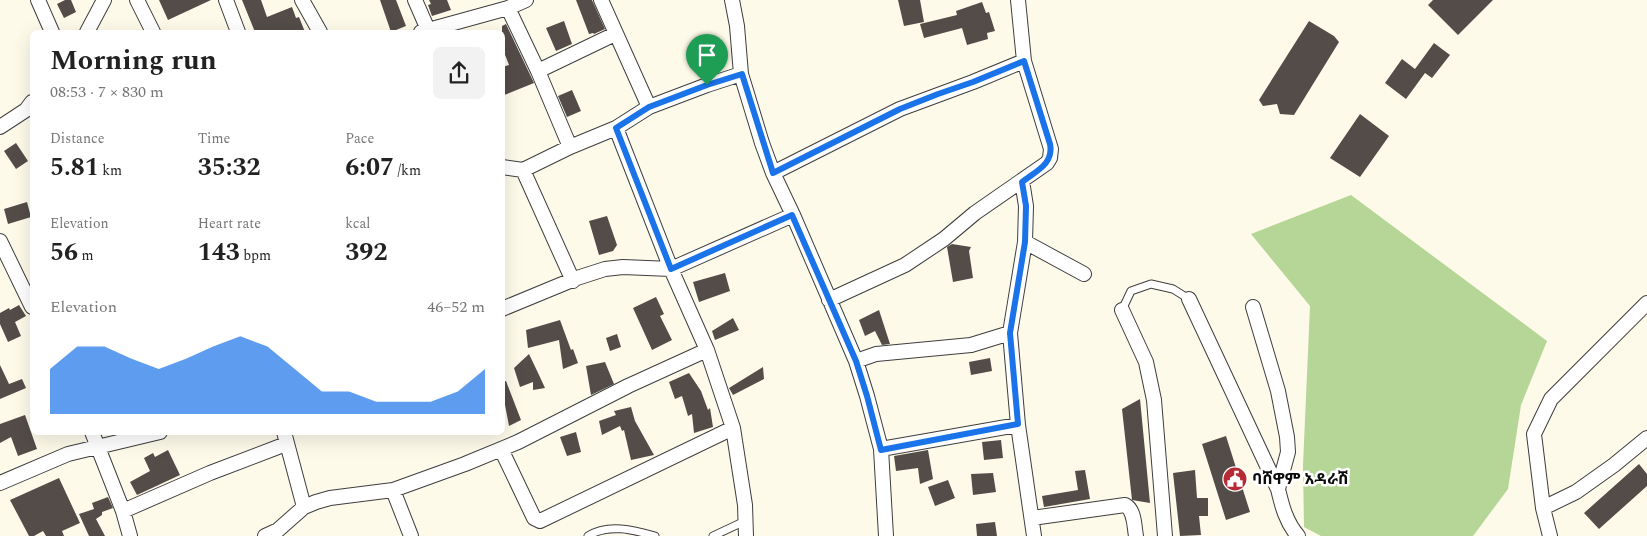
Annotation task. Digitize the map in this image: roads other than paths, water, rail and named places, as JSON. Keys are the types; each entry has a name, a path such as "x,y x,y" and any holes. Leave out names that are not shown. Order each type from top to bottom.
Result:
{"street":[{"path":"38,0 51,30"},
{"path":"88,30 104,0"},
{"path":"137,0 152,30"},
{"path":"226,0 237,30"},
{"path":"302,0 319,30"},
{"path":"415,0 425,30"},
{"path":"433,30 508,8 526,0"},
{"path":"601,0 649,107"},
{"path":"732,0 742,74 773,173 856,361 867,396 881,450 886,536"},
{"path":"829,300 905,265 1047,163 1051,153 1050,144 1024,61 1018,0"},
{"path":"508,8 538,71 570,147"},
{"path":"538,71 615,34"},
{"path":"773,173 900,109 1024,61"},
{"path":"505,167 523,170 570,147 616,128 649,107 742,74"},
{"path":"0,126 26,110 30,105"},
{"path":"616,128 671,269 706,350 733,428 745,506 746,536"},
{"path":"523,170 573,280"},
{"path":"1022,182 1026,206 1025,242 1010,333 1018,424 1034,536"},
{"path":"505,308 605,269 623,267 671,269 792,215"},
{"path":"0,241 30,303"},
{"path":"1025,242 1084,274"},
{"path":"1189,299 1278,488 1284,512 1298,536"},
{"path":"1550,536 1543,508 1534,434 1552,399 1647,303"},
{"path":"1253,308 1278,391 1287,437 1288,452 1278,488"},
{"path":"1122,310 1146,362 1154,400 1165,536"},
{"path":"856,361 876,354 971,345 1010,333"},
{"path":"265,536 278,530 304,507 330,498 393,490 502,449 628,386 706,350"},
{"path":"881,450 1018,424"},
{"path":"502,449 534,518 540,521 733,428"},
{"path":"93,435 123,512 130,536"},
{"path":"0,483 68,454 148,435"},
{"path":"123,512 285,438 304,507"},
{"path":"1543,508 1576,492 1614,465 1647,438"},
{"path":"393,490 411,536"},
{"path":"1032,518 1125,505 1132,511 1136,536"}],"lane":[{"path":"1122,310 1131,291 1151,284 1173,289 1189,299"},
{"path":"714,536 746,521"},
{"path":"588,536 596,531 628,528 655,536"}],"place":[{"name":"ባሸዋም አዳራሽ","path":"1235,479"}]}
